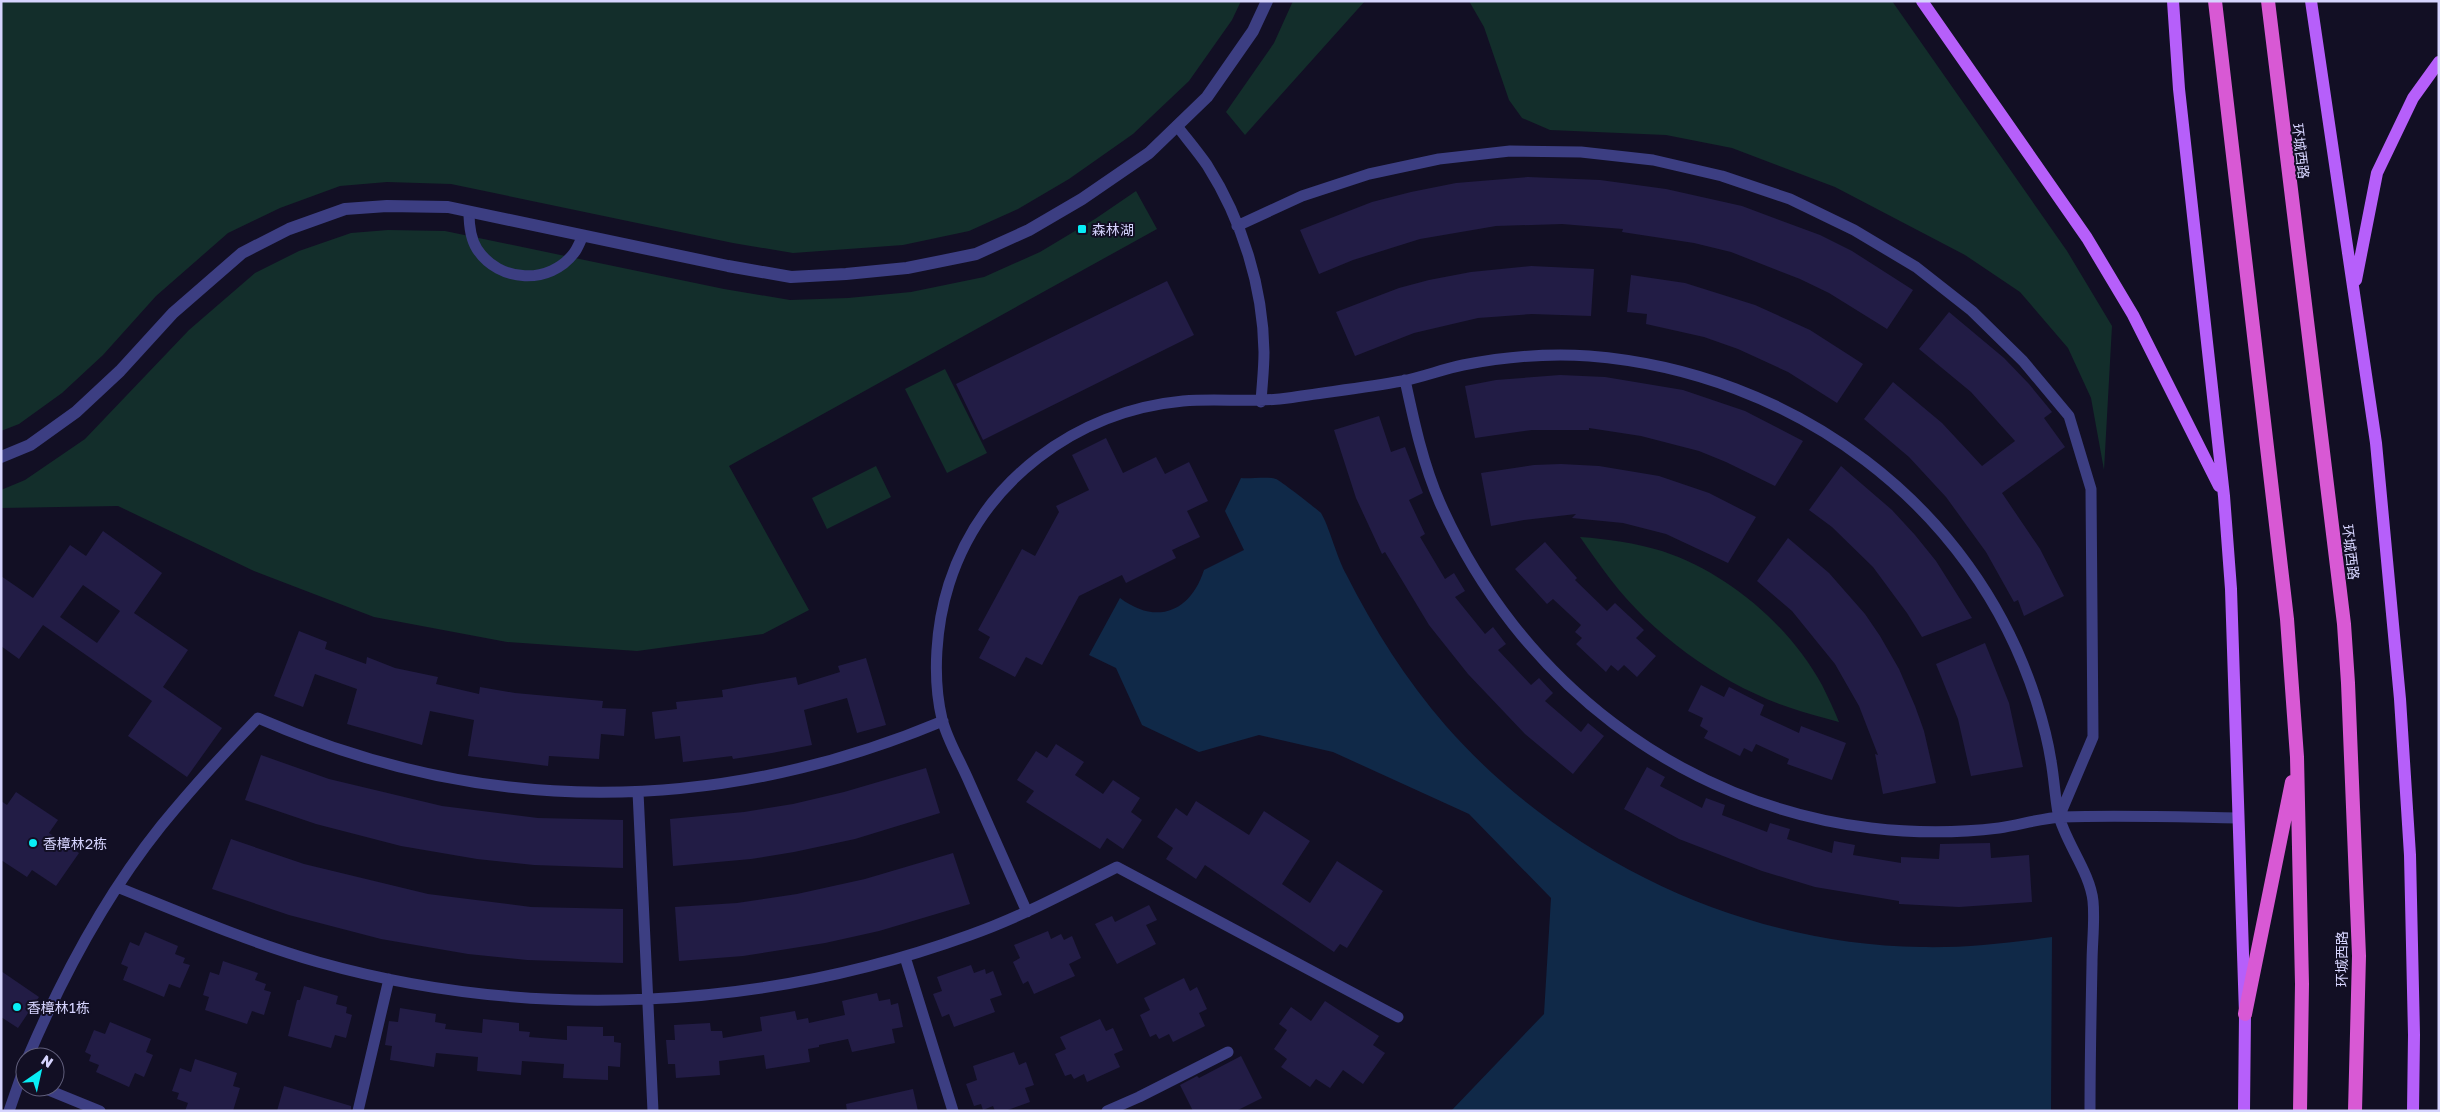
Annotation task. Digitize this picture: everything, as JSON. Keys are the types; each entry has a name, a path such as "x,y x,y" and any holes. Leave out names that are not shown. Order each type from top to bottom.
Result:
{"highway":[{"path":"2215,1 2287,619 2297,757 2302,984 2300,1111"},
{"name":"环城西路","path":"2268,1 2344,624 2359,956 2355,1111"},
{"path":"2245,1014 2297,757"}],"main road":[{"path":"1922,1 2087,238 2133,315 2224,496"},
{"path":"2173,1 2179,89 2224,496 2232,589 2245,1014 2244,1111"},
{"path":"2311,1 2376,443 2400,698 2410,855 2414,1035 2413,1111"},
{"path":"2354,290 2377,173 2414,98 2439,62"}],"street":[{"path":"1,458 30,445 76,412 120,371 172,313 242,253 289,229 345,209 387,206 448,208 791,276 846,274 907,268 976,254 1029,230 1082,199 1149,153 1207,97 1253,32 1267,1"}],"lane":[{"path":"1177,126 1207,166 1230,209 1248,255 1260,303 1264,352 1261,402"},
{"path":"1237,226 1302,196 1369,174 1457,157 1510,151 1581,152 1653,160 1739,182 1790,199 1854,230 1916,267 1972,311 2017,355 2069,416 2091,489 2093,737 2059,817"},
{"path":"469,212 470,231 477,249 489,263 506,273 525,277 544,275 561,266 574,253 583,236"},
{"path":"1027,912 942,721 937,675 938,639 949,585 966,543 986,512 1022,470 1058,442 1099,421 1142,407 1188,400 1261,402 1405,380 1463,365 1523,357 1583,356 1643,362 1702,376 1759,396 1813,423 1842,442 1909,496 1950,541 1984,590 2013,643 2036,699 2051,757 2059,817 2093,896 2090,1111"},
{"path":"1405,380 1418,442 1439,501 1472,566 1501,611 1541,660 1587,703 1637,741 1691,773 1749,798 1818,818 1872,828 1934,832 1997,828 2059,817 2238,818"},
{"path":"32,1047 47,1012 80,948 118,887 160,828 207,771 258,718 328,747 374,762 439,777 514,788 571,792 638,792 704,786 770,776 844,757 898,740 942,721"},
{"path":"638,792 653,1111"},
{"path":"118,887 240,937 319,962 389,978 482,994 565,1000 648,1000 731,993 812,980 905,957 972,934 1027,912 1118,867 1398,1017"},
{"path":"905,957 953,1111"},
{"path":"358,1111 389,978"},
{"path":"1107,1111 1140,1097 1228,1052"},
{"path":"8,1111 15,1096"},
{"path":"65,1097 100,1111"}],"green space":[{"path":"1,1 1241,1 1232,20 1189,81 1133,134 1069,179 1018,209 969,231 903,245 793,253 733,243 451,184 387,182 340,186 280,208 228,233 156,296 103,355 62,393 19,424 1,431"},
{"path":"1293,1 1365,1 1245,135 1226,112 1274,43"},
{"path":"1469,1 1892,1 2067,251 2112,326 2104,470 2091,398 2068,348 2020,292 1965,255 1835,187 1732,148 1666,135 1550,130 1522,118 1509,100 1484,27"},
{"path":"1136,191 1157,229 729,466 809,610 763,634 637,651 507,642 374,617 254,571 118,506 1,508 1,490 25,480 85,439 189,330 255,273 299,251 351,233 388,230 445,231 724,289 790,300 848,298 911,292 984,277 1040,252 1095,219"},
{"path":"945,369 987,453 947,473 905,389"},
{"path":"876,466 891,497 827,529 812,498"},
{"path":"1580,537 1621,542 1662,551 1710,573 1733,587 1754,603 1792,641 1822,685 1839,722 1794,709 1763,697 1738,685 1690,656 1668,639 1628,601"}],"water":[{"path":"1241,478 1276,479 1321,513 1343,567 1368,614 1404,672 1431,709 1493,774 1545,816 1601,854 1661,886 1723,911 1788,930 1854,942 1921,947 1986,945 2052,937 2051,1111 1451,1111 1544,1014 1551,898 1469,814 1333,752 1259,735 1199,752 1142,725 1116,668 1089,655 1120,598 1146,611 1159,612 1170,610 1181,605 1190,596 1198,585 1204,570 1244,550 1225,511"}],"building":[{"path":"1528,177 1600,180 1666,189 1742,206 1820,235 1852,251 1913,290 1887,329 1829,293 1800,279 1731,252 1694,243 1622,232 1623,229 1562,224 1496,226 1420,239 1353,260 1319,274 1300,230 1372,202 1411,192 1456,183"},
{"path":"1531,266 1594,269 1591,316 1532,314 1478,318 1414,333 1355,356 1336,312 1399,288 1429,280 1471,272"},
{"path":"1631,275 1685,283 1755,305 1810,330 1863,364 1837,403 1788,372 1738,349 1704,337 1646,324 1647,314 1627,312"},
{"path":"1167,281 1194,335 983,440 956,384"},
{"path":"1949,312 2004,358 2029,384 2052,412 2044,418 2065,447 2002,493 2040,549 2064,596 2024,616 2018,600 2014,602 1986,552 1946,497 1909,457 1864,419 1893,382 1942,423 1982,466 2015,441 1971,392 1919,349"},
{"path":"1560,375 1605,377 1683,390 1745,411 1803,441 1775,486 1699,451 1641,436 1589,428 1589,430 1532,430 1475,438 1465,386 1496,380"},
{"path":"1379,416 1391,452 1405,447 1423,493 1409,500 1425,534 1420,537 1445,579 1454,573 1465,591 1455,597 1485,634 1493,627 1506,644 1498,650 1531,685 1539,678 1553,693 1545,701 1581,732 1588,723 1604,736 1573,774 1525,734 1468,674 1429,625 1385,552 1382,554 1356,498 1334,430"},
{"path":"1106,438 1123,473 1156,457 1165,474 1189,462 1208,501 1187,511 1200,537 1172,550 1176,558 1126,583 1122,575 1079,596 1042,665 1026,657 1015,677 979,658 990,637 978,630 1022,549 1035,556 1059,512 1056,506 1089,490 1072,455"},
{"path":"1534,465 1599,466 1659,476 1709,493 1756,517 1728,563 1666,534 1623,523 1572,518 1576,514 1491,526 1481,473"},
{"path":"1841,466 1892,510 1915,535 1936,561 1972,618 1922,637 1873,567 1832,527 1809,510"},
{"path":"103,531 162,573 134,613 188,650 163,687 222,728 187,777 128,736 152,701 43,625 19,659 1,646 1,576 33,598 70,545 86,556","holes":["83,585 120,611 97,643 60,617"]},
{"path":"1788,538 1829,573 1865,614 1880,636 1899,669 1915,706 1924,731 1936,783 1883,794 1875,754 1878,755 1859,706 1835,664 1792,611 1757,581"},
{"path":"1545,542 1577,578 1575,580 1607,611 1615,603 1644,630 1636,638 1656,656 1637,677 1624,665 1618,671 1611,665 1606,672 1576,644 1582,638 1575,632 1581,625 1553,599 1547,604 1515,569"},
{"path":"299,631 327,642 325,649 366,664 367,657 395,668 438,677 436,684 479,694 480,687 515,693 603,701 602,708 626,709 624,736 601,734 599,759 549,756 548,766 468,756 474,720 430,711 422,745 347,724 357,689 315,674 303,707 274,696"},
{"path":"1985,643 2009,703 2023,767 1971,776 1958,719 1936,664"},
{"path":"866,658 886,725 857,733 847,698 804,710 812,745 733,759 732,756 683,762 680,736 655,739 652,712 677,709 676,702 723,697 722,690 796,677 798,685 840,672 838,666"},
{"path":"1701,685 1724,697 1729,687 1764,705 1760,715 1799,733 1801,726 1846,743 1832,780 1787,764 1789,759 1756,744 1752,752 1744,748 1740,756 1704,738 1708,731 1700,726 1703,718 1688,711"},
{"path":"1056,744 1084,762 1075,775 1103,794 1113,780 1140,798 1131,812 1142,820 1123,849 1107,838 1100,849 1026,802 1034,791 1017,780 1036,751 1047,758"},
{"path":"261,755 329,779 442,806 538,818 623,820 623,868 534,865 477,859 401,846 316,824 245,800"},
{"path":"1647,767 1665,777 1660,786 1702,808 1706,798 1725,805 1722,815 1767,832 1770,823 1790,829 1787,839 1832,853 1834,841 1855,845 1853,855 1901,863 1901,857 1939,859 1940,844 1990,843 1991,858 2029,855 2032,902 1959,907 1899,904 1899,901 1815,887 1762,871 1679,839 1624,809"},
{"path":"926,768 940,813 855,839 794,852 751,859 673,866 670,819 744,812 793,804 844,792"},
{"name":"香樟林2栋","path":"16,792 58,820 49,833 79,853 56,886 32,870 27,877 1,860 1,801 7,805"},
{"path":"1196,801 1249,835 1264,811 1310,841 1282,884 1310,903 1337,861 1383,891 1347,948 1340,944 1334,952 1205,865 1196,879 1166,859 1173,848 1157,837 1176,808 1187,816"},
{"path":"231,839 304,864 428,894 531,907 623,909 623,963 527,960 468,954 381,939 289,915 212,889"},
{"path":"953,853 970,904 879,931 825,943 743,956 679,961 675,907 737,903 797,894 865,879"},
{"path":"1149,905 1157,920 1146,925 1156,944 1117,964 1095,924 1112,916 1115,922"},
{"path":"1048,931 1051,939 1061,934 1064,940 1072,936 1081,958 1069,964 1075,976 1034,994 1028,981 1023,984 1013,962 1020,958 1014,945"},
{"path":"145,932 178,946 175,954 185,958 183,963 190,965 180,988 169,984 164,997 123,980 128,967 121,964 130,942 139,946"},
{"path":"223,961 258,973 255,980 266,984 264,990 271,992 264,1015 252,1011 247,1024 205,1010 209,997 203,995 210,972 219,975"},
{"path":"971,965 974,973 985,969 986,974 993,971 1002,995 990,999 995,1012 954,1027 949,1014 942,1017 933,994 942,991 937,977"},
{"name":"香樟林1栋","path":"1,971 39,997 18,1028 1,1017"},
{"path":"1184,978 1190,991 1197,987 1207,1009 1199,1013 1205,1026 1173,1042 1169,1034 1159,1039 1156,1034 1150,1037 1140,1015 1150,1010 1144,998"},
{"path":"304,986 338,996 336,1004 347,1007 346,1013 352,1015 346,1038 335,1035 331,1048 288,1036 297,1000 300,1000"},
{"path":"877,993 879,1001 890,999 891,1005 898,1003 903,1027 892,1029 895,1043 852,1052 848,1039 808,1049 810,1062 766,1069 764,1055 719,1061 720,1075 676,1078 675,1064 668,1064 666,1040 675,1040 674,1025 710,1023 711,1031 722,1031 723,1038 762,1031 760,1017 795,1011 797,1020 808,1018 809,1023 845,1015 842,1001"},
{"path":"1325,1001 1379,1036 1373,1045 1385,1053 1363,1084 1343,1070 1330,1088 1316,1079 1310,1087 1281,1067 1287,1059 1274,1049 1287,1030 1279,1024 1291,1007 1311,1021"},
{"path":"400,1008 436,1014 435,1022 446,1024 445,1029 482,1033 483,1019 519,1023 519,1031 530,1032 529,1037 567,1040 567,1026 603,1027 603,1036 614,1036 614,1042 621,1043 620,1067 608,1066 608,1080 563,1078 564,1064 522,1061 521,1075 477,1071 478,1057 436,1053 434,1067 390,1060 392,1046 385,1045 389,1021 398,1022"},
{"path":"1100,1019 1106,1031 1113,1028 1123,1050 1114,1054 1120,1067 1087,1082 1084,1074 1074,1079 1071,1074 1065,1076 1055,1054 1066,1049 1060,1037"},
{"path":"110,1022 151,1039 146,1052 153,1055 144,1077 135,1073 129,1087 96,1072 99,1065 89,1061 91,1055 85,1052 94,1030 105,1034"},
{"path":"1014,1052 1019,1065 1026,1062 1034,1085 1025,1088 1030,1102 1005,1111 995,1111 993,1106 983,1110 981,1104 974,1106 966,1084 977,1080 973,1066"},
{"path":"1241,1056 1262,1098 1236,1111 1193,1111 1180,1085 1197,1076 1199,1078"},
{"path":"195,1059 237,1073 233,1086 240,1088 233,1111 185,1111 188,1103 177,1099 179,1093 172,1091 180,1068 191,1072"},
{"path":"284,1086 351,1106 351,1111 277,1111"},
{"path":"913,1089 918,1111 847,1111 846,1104"}],"place":[{"name":"森林湖","path":"1082,229"},
{"name":"香樟林2栋","path":"33,843"},
{"name":"香樟林1栋","path":"17,1007"}]}
